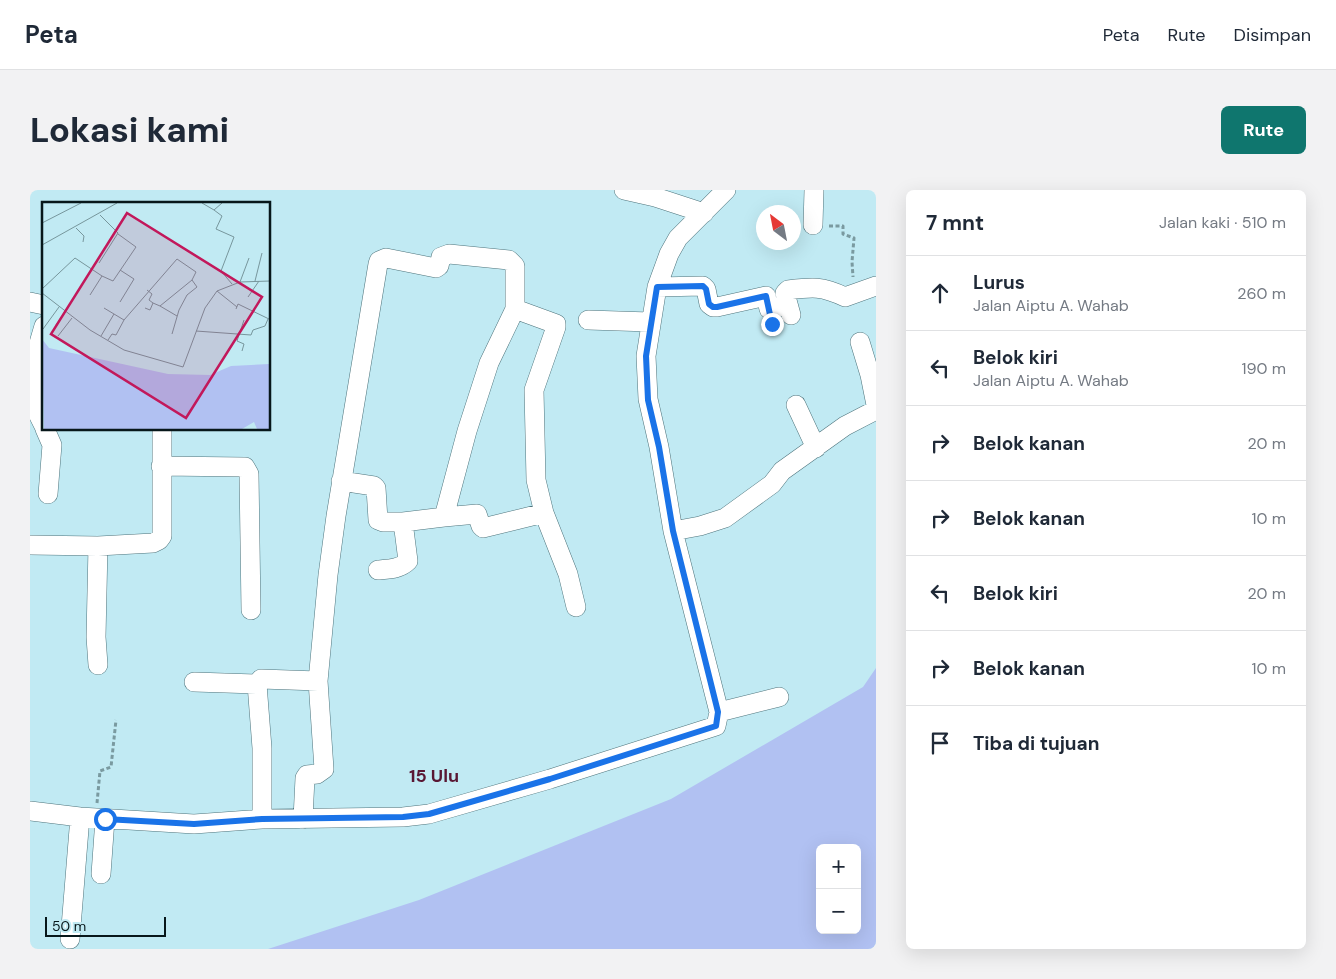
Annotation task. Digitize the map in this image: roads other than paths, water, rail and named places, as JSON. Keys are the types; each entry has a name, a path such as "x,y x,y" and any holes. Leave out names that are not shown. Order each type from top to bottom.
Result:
{"street":[{"path":"624,190 655,197 704,213"},
{"path":"30,811 93,818 194,824 262,819 403,817 442,811 550,779 711,728 718,722 718,712 673,531 659,447 648,400 646,356 657,287 669,254 678,238 726,190"},
{"path":"813,226 814,190"},
{"path":"303,819 305,778 307,775 317,774 324,769 318,681 328,576 341,481 379,261 386,258 436,268 439,266 441,257 449,254 509,260 515,266 515,310 489,363 467,431 444,517"},
{"path":"657,287 703,286 706,289 709,304 713,307 766,296 770,317 790,310 785,293 788,290 814,287 832,290 845,297 868,288"},
{"path":"515,310 554,323 556,327 534,390 536,480 544,513 568,574 576,607"},
{"path":"588,320 650,322"},
{"path":"42,333 36,372 38,414 42,423"},
{"path":"860,342 870,375 876,405"},
{"path":"796,405 816,448"},
{"path":"673,531 700,526 725,518 772,484 782,471 845,426 876,410"},
{"path":"45,430 52,445 48,494"},
{"path":"30,546 98,546 153,543 159,540 162,536 162,430"},
{"path":"161,466 245,467 247,469 250,474 251,610"},
{"path":"341,481 374,486 376,488 378,520 383,522 403,522 477,514 483,528 544,513"},
{"path":"378,570 403,566 408,561 403,522"},
{"path":"98,546 96,637 98,665"},
{"path":"262,819 262,748 257,684 261,679 318,681"},
{"path":"194,682 257,684"},
{"path":"718,712 779,697"},
{"path":"93,818 101,874"},
{"path":"70,939 93,818"}],"water":[{"path":"876,668 876,949 268,949 419,900 671,799 863,687"}],"district":[{"name":"15 Ulu","path":"434,776"}]}
